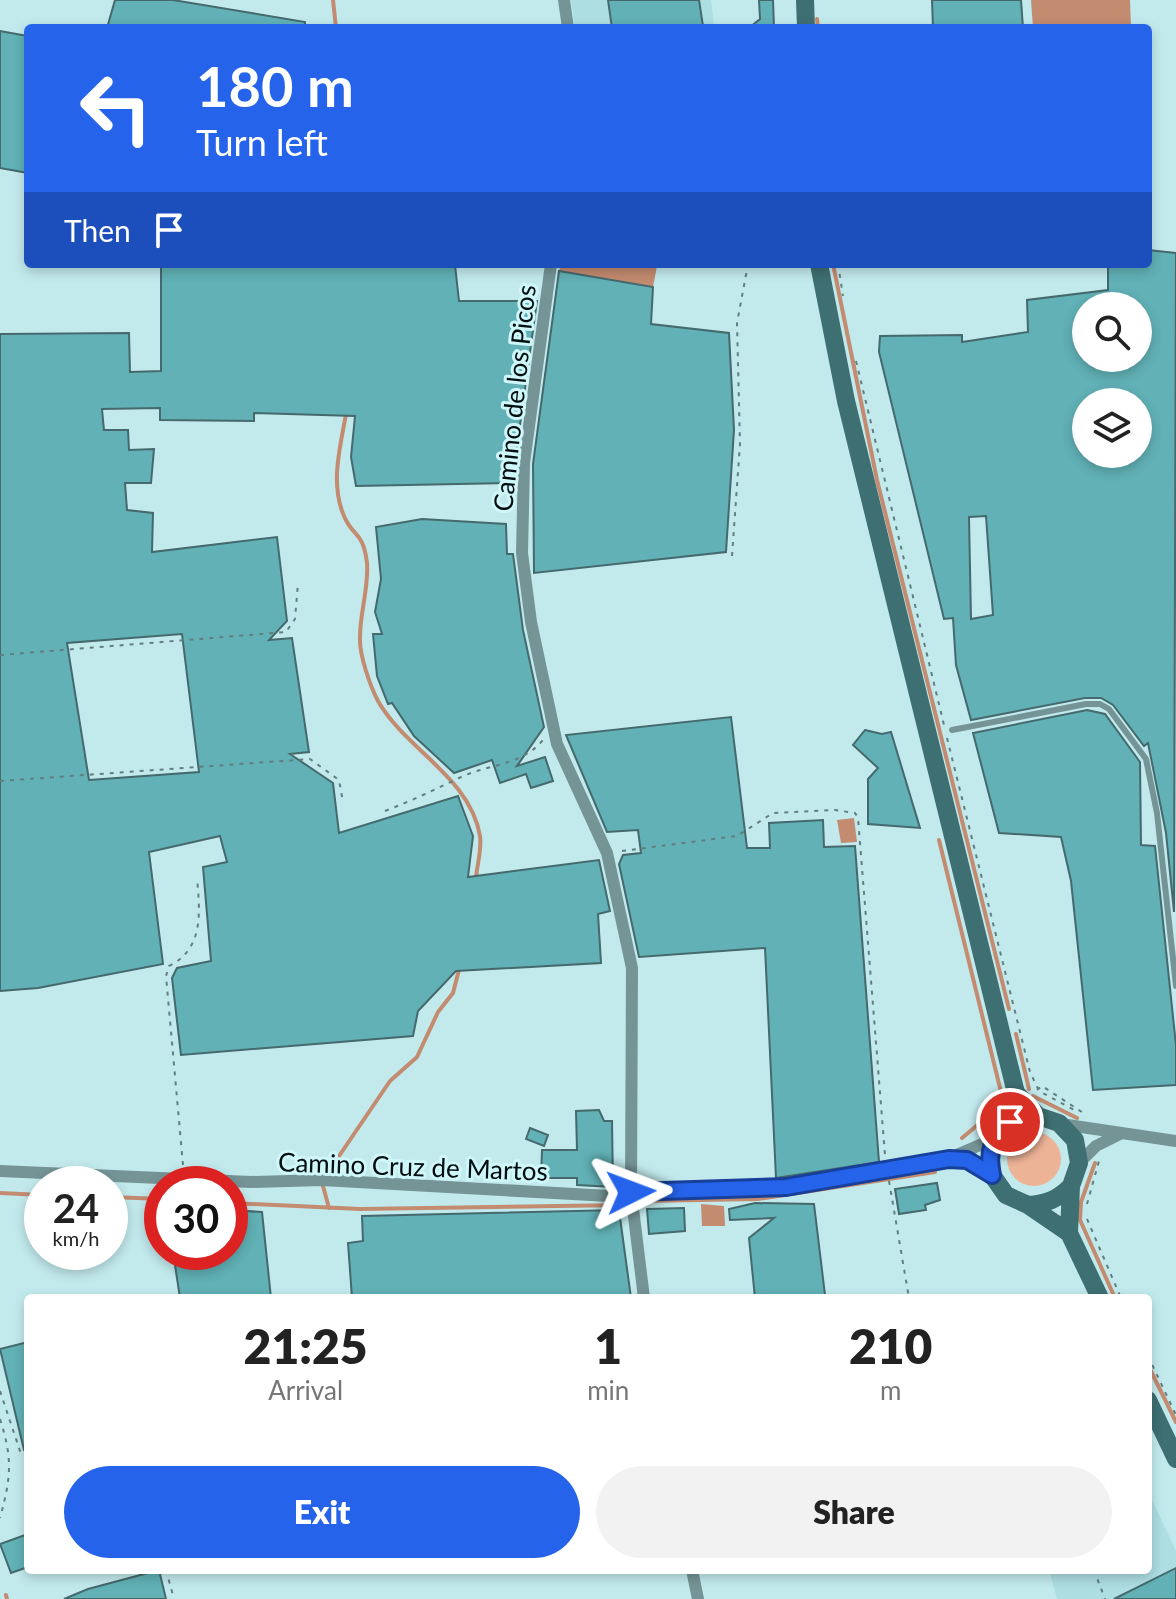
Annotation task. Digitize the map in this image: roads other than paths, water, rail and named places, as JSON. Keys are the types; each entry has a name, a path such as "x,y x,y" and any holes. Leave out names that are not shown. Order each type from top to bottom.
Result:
{"main road":[{"path":"805,0 806,24"},
{"path":"820,268 846,401 1016,1093 1010,1122 994,1139 990,1151 992,1175 1006,1195 1028,1205 1069,1233"},
{"path":"1016,1093 1038,1116 1059,1123 1075,1140 1079,1163 1071,1186 1069,1233 1098,1294"},
{"path":"1028,1205 1045,1204 1060,1197 1071,1186"},
{"path":"1152,1408 1176,1459"}],"street":[{"path":"564,0 567,24"},
{"name":"Camino de los Picos","path":"551,268 521,505 522,553 531,622 557,744 607,853 632,968 632,1200 644,1294"},
{"path":"1059,1123 1176,1141"},
{"path":"1079,1163 1096,1146 1120,1134"},
{"name":"Camino Cruz de Martos","path":"0,1171 251,1182 322,1180 594,1195 632,1200 786,1187 886,1171 949,1159 994,1139"},
{"path":"949,1159 967,1160 992,1175"},
{"path":"693,1574 698,1599"}],"lane":[{"path":"952,730 1086,704 1100,704 1109,709 1146,759 1157,813 1176,986"}],"waterway":[{"path":"333,0 336,24"},
{"path":"817,19 818,24"},
{"path":"834,268 877,480 1009,1009"},
{"path":"346,414 337,479 344,516 363,545 367,563 360,637 366,670 378,701 390,718 451,780 474,815 480,836 476,878"},
{"path":"939,840 1002,1096 994,1111 962,1138"},
{"path":"323,1174 323,1163 337,1159 390,1081 417,1057 438,1012 453,993 460,966"},
{"path":"1016,1034 1029,1089"},
{"path":"1033,1096 1077,1118"},
{"path":"1095,1163 1081,1202 1080,1220 1113,1294"},
{"path":"248,1204 360,1209 625,1205 644,1201 758,1199 935,1172"},
{"path":"323,1186 329,1208"},
{"path":"0,1193 24,1194"},
{"path":"128,1198 144,1198"},
{"path":"1152,1373 1176,1422"},
{"path":"6,1595 7,1599"}]}
